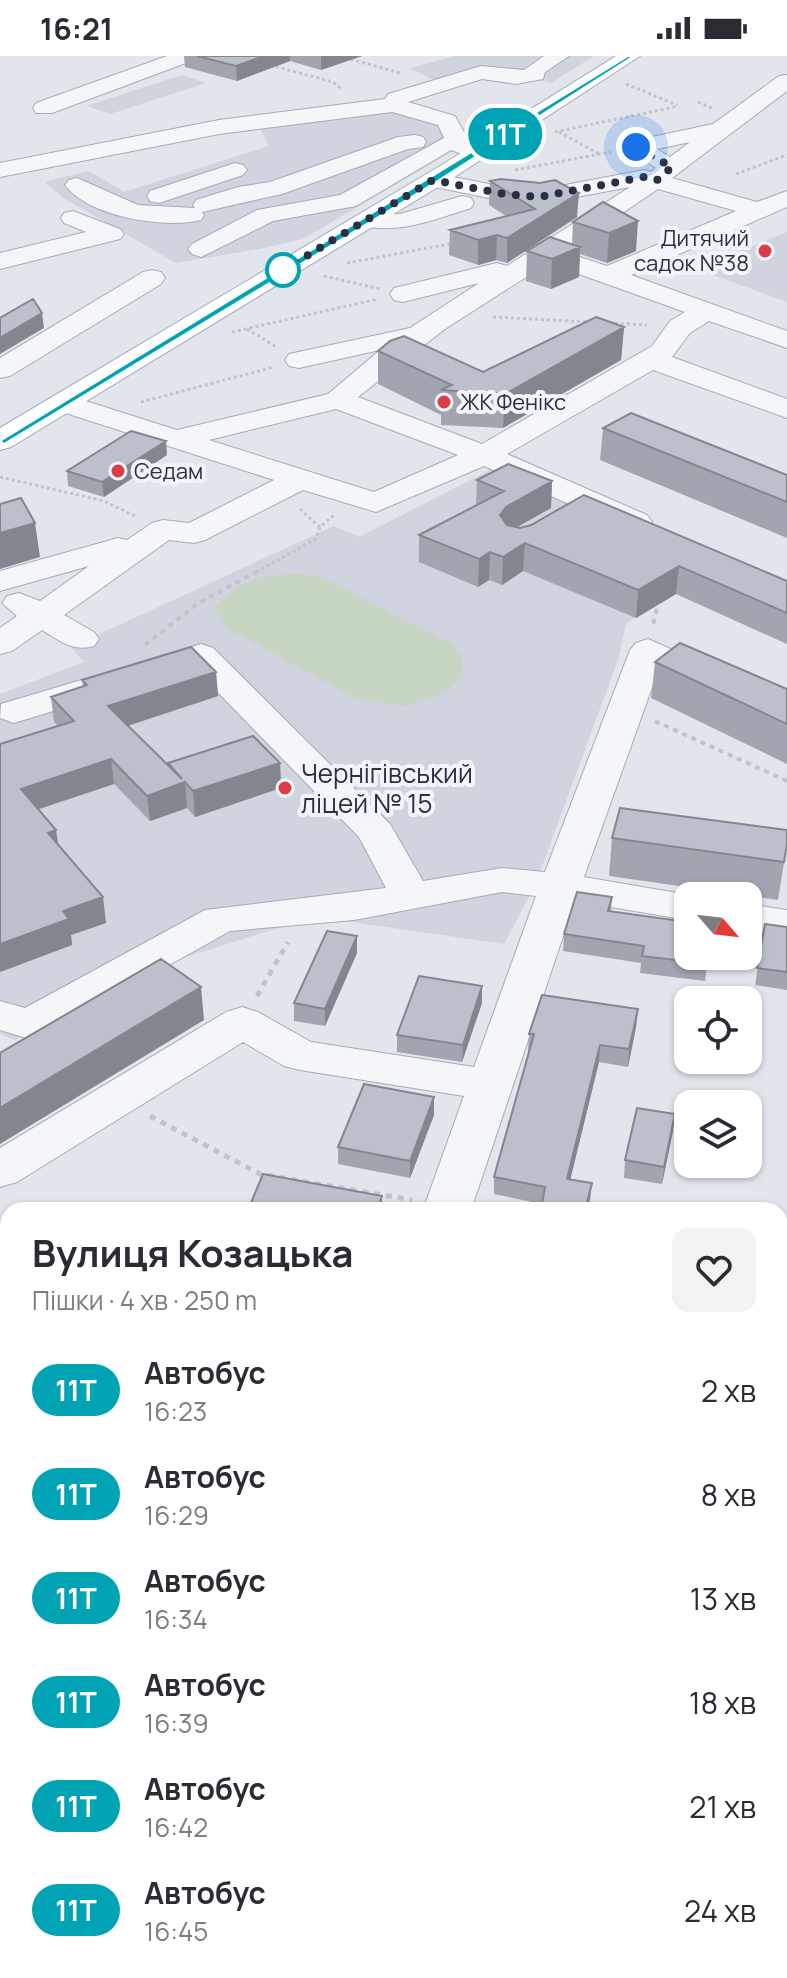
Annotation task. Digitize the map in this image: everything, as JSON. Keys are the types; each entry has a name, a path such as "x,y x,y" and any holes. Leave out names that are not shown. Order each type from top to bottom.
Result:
{"main road":[{"path":"0,441 433,180 461,148 630,56"}],"street":[{"path":"44,108 187,56"},
{"path":"393,105 396,99 481,72 527,78 536,75 534,70 559,56"},
{"path":"726,96 784,83"},
{"path":"175,439 338,400 422,343 449,314 672,174 717,129 784,83"},
{"path":"0,170 219,127 393,105 447,121 461,148"},
{"path":"636,147 717,129"},
{"path":"352,135 461,148"},
{"path":"205,205 238,194 274,189 406,142"},
{"path":"636,147 672,174 759,210"},
{"path":"77,185 104,203 169,218 219,212 266,215 347,201 461,148"},
{"path":"159,196 263,161"},
{"path":"433,180 504,194 539,197 672,174 720,183 728,168"},
{"path":"539,197 598,220"},
{"path":"611,274 787,198"},
{"path":"367,220 401,222 462,203"},
{"path":"201,249 266,215"},
{"path":"0,261 111,234 73,218"},
{"path":"403,294 538,258 611,274 787,340"},
{"path":"0,372 152,278"},
{"path":"0,372 17,372 175,439 376,503 484,455 570,406 662,352 680,327 707,311"},
{"path":"299,360 422,343"},
{"path":"650,359 787,409"},
{"path":"338,400 484,455 660,534"},
{"path":"570,406 599,419"},
{"path":"0,581 155,535 194,533 300,479"},
{"path":"554,523 590,502"},
{"path":"1,643 155,535"},
{"path":"0,592 82,639"},
{"path":"450,1202 560,886 648,650 787,714"},
{"path":"14,712 201,655 376,832 411,896"},
{"path":"10,1028 220,919 308,911 502,880 674,905"},
{"path":"762,919 787,923"},
{"path":"0,1170 242,1022 300,1055 490,1085"}],"path":[{"path":"339,56 412,76"},
{"path":"265,63 333,82 349,95"},
{"path":"547,133 679,106 626,84"},
{"path":"558,131 600,154"},
{"path":"506,172 636,147"},
{"path":"728,168 787,155"},
{"path":"334,265 455,243"},
{"path":"227,334 403,294"},
{"path":"449,314 680,327"},
{"path":"133,404 299,360"},
{"path":"0,477 104,501 155,535"},
{"path":"133,676 146,641 197,604 316,539 320,527 355,497"},
{"path":"643,601 657,608 648,650"},
{"path":"625,707 787,781"},
{"path":"242,1022 308,911"},
{"path":"116,1099 260,1174 415,1202"}],"shaded area":[{"path":"455,56 594,56 551,83 486,67 440,83 409,68"},
{"path":"182,75 206,83 110,114 86,106"},
{"path":"389,110 437,124 453,151 303,239 259,249 176,263 65,199 44,182 89,171 124,192 269,146 259,126"},
{"name":"Дитячий садок №38","path":"787,232 787,302 697,269"},
{"name":"Чернігівський ліцей № 15","path":"496,467 574,500 506,542 651,606 626,624 619,657 536,883 504,944 324,918 304,920 173,961 15,1040 0,1034 0,694 84,662 71,647 334,526 359,537"}],"green space":[{"path":"297,574 323,578 452,644 463,658 463,676 446,692 404,706 356,699 227,628 215,606 234,590 252,581"}],"building":[{"path":"197,56 264,56 236,66"},
{"path":"501,179 540,183 555,180 579,193 507,238 497,235 478,240 450,230 535,209 490,181"},
{"path":"603,202 638,221 609,233 573,222"},
{"path":"550,237 580,247 552,259 527,251"},
{"path":"33,299 42,313 0,338 0,318"},
{"path":"596,317 624,327 505,394 441,390 452,385 378,351 390,341 404,336 483,372"},
{"path":"631,413 787,475 787,502 603,428"},
{"path":"131,431 166,441 102,482 67,471"},
{"path":"508,464 552,481 506,507 500,515 507,525 520,528 531,525 584,495 787,581 787,613 679,566 638,590 525,543 503,557 490,552 479,559 419,535 504,491 477,480"},
{"path":"21,498 35,523 0,533 0,504"},
{"path":"680,643 787,689 787,724 655,662"},
{"path":"191,647 216,672 108,706 182,779 168,763 253,736 280,763 193,791 185,782 147,796 111,759 21,789 56,830 48,833 103,897 63,911 69,919 0,944 0,744 74,721 51,697 87,685 82,680"},
{"path":"620,808 787,830 784,862 612,838"},
{"path":"577,892 612,897 608,911 674,920 674,960 642,956 644,946 564,934"},
{"path":"765,924 787,927 787,972 762,969"},
{"path":"327,931 357,936 325,1009 294,1003"},
{"path":"161,959 201,987 0,1108 0,1053"},
{"path":"419,976 482,986 463,1045 397,1035"},
{"path":"542,995 638,1009 629,1049 600,1045 567,1179 592,1183 587,1202 542,1202 545,1187 494,1177 534,1034 529,1034"},
{"path":"364,1084 434,1097 410,1161 338,1147"},
{"path":"637,1108 674,1114 664,1167 625,1160"},
{"path":"263,1174 382,1196 380,1202 251,1202"}],"bus line":[{"name":"11Т","path":"0,441 433,180 630,56"}],"place":[{"name":"Дитячий садок №38","path":"765,251"},
{"name":"ЖК Фенікс","path":"444,402"},
{"name":"Седам","path":"118,471"},
{"name":"Чернігівський ліцей № 15","path":"285,788"}],"route":[{"path":"283,270 433,180 504,194 539,197 644,177 657,180 672,167 636,147"}]}
